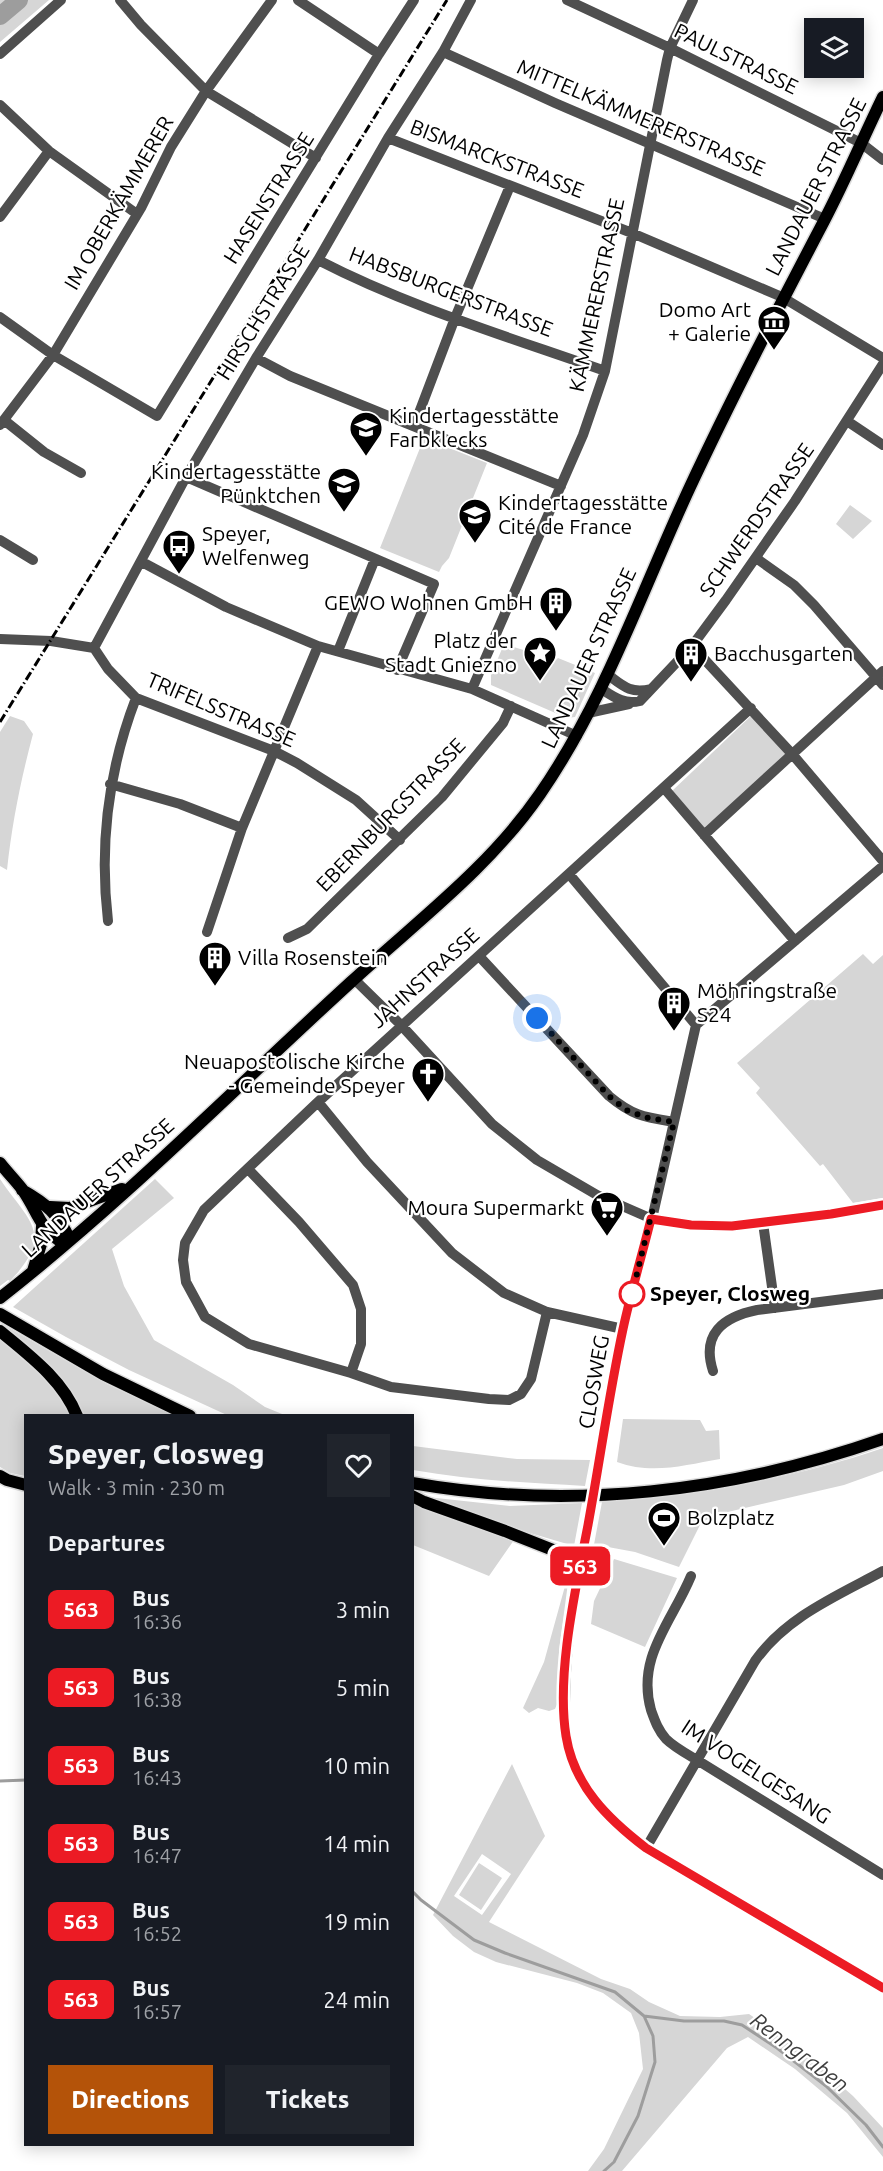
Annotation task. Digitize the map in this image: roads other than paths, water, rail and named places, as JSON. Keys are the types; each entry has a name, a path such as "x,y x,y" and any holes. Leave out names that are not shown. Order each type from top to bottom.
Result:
{"main road":[{"name":"LANDAUER STRASSE","path":"0,1298 33,1272 131,1185 354,979 417,925 483,862 537,798 577,736 588,714 700,465 782,297 825,219 883,98"},
{"path":"0,1163 22,1190 42,1226 49,1233 67,1242"},
{"path":"50,1207 77,1206 131,1185"},
{"path":"22,1190 50,1207 63,1224 67,1242"},
{"path":"33,1272 41,1244 42,1226"},
{"path":"0,1314 103,1374 186,1414"},
{"path":"0,1331 26,1352 54,1380 67,1396 76,1414"},
{"path":"414,1483 476,1492 535,1496 585,1496 663,1491 769,1473 834,1456 883,1439"},
{"path":"0,1476 24,1485"},
{"path":"414,1497 581,1561"}],"street":[{"path":"0,54 61,0"},
{"path":"120,0 141,25 206,91 316,158"},
{"name":"IM OBERKÄMMERER","path":"2,422 53,355 137,214 171,147 206,91 272,0"},
{"path":"298,0 379,54"},
{"name":"HASENSTRASSE","path":"53,355 157,416 414,0"},
{"name":"HIRSCHSTRASSE","path":"94,648 186,477 256,358 318,260 388,138 443,52 471,0"},
{"name":"PAULSTRASSE","path":"567,0 670,48 861,143 883,160"},
{"name":"KÄMMERERSTRASSE","path":"472,689 583,435 605,371 649,143 670,48 693,0"},
{"name":"MITTELKÄMMERERSTRASSE","path":"443,52 825,219"},
{"path":"0,105 49,151 137,214"},
{"name":"BISMARCKSTRASSE","path":"388,138 632,233 782,297 883,358"},
{"path":"0,217 49,151"},
{"path":"414,426 455,318 510,186"},
{"name":"HABSBURGERSTRASSE","path":"318,260 355,279 455,318 605,371"},
{"path":"0,317 53,355"},
{"path":"256,358 290,376 561,486"},
{"name":"SCHWERDSTRASSE","path":"588,714 640,701 692,646 756,558 848,421 883,364"},
{"path":"848,421 883,445"},
{"path":"2,422 44,452 81,473"},
{"path":"186,477 434,584 397,669"},
{"path":"0,540 33,560"},
{"path":"704,835 881,678 794,585 756,558"},
{"path":"338,651 375,559"},
{"path":"142,562 226,607 318,646 472,689 577,736"},
{"path":"0,639 51,641 94,648"},
{"path":"207,932 242,828 318,646"},
{"path":"569,874 696,1025 883,863 793,755 692,646"},
{"name":"TRIFELSSTRASSE","path":"94,648 108,669 136,698 274,751 356,800 400,840"},
{"path":"607,674 630,690 651,688"},
{"path":"600,688 630,703"},
{"path":"108,921 104,848 110,784 122,735 136,698"},
{"name":"EBERNBURGSTRASSE","path":"288,938 307,930 442,797 503,723 511,706"},
{"name":"JAHNSTRASSE","path":"547,1312 531,1379 521,1394 508,1400 489,1399 391,1387 351,1373 249,1344 205,1317 186,1282 183,1260 185,1243 204,1210 318,1102 751,708"},
{"path":"110,784 180,804 242,828"},
{"path":"663,788 795,941"},
{"path":"478,956 609,1096 626,1110 648,1118 674,1122"},
{"path":"354,979 401,1025 492,1124 537,1160 597,1194 651,1219 711,1226 763,1223 883,1206"},
{"name":"CLOSWEG","path":"696,1025 623,1329 581,1561 567,1659 566,1738 584,1784 602,1811 616,1825 646,1848 883,1988"},
{"path":"318,1102 367,1162 452,1254 504,1293 547,1312 623,1329"},
{"path":"248,1169 299,1222 353,1285 361,1309 361,1344 351,1373"},
{"path":"763,1223 775,1308"},
{"path":"713,1371 708,1358 711,1339 718,1328 732,1318 744,1313 775,1308 883,1294"},
{"path":"646,1848 755,1661 768,1643 795,1620 883,1571"},
{"name":"IM VOGELGESANG","path":"691,1576 656,1644 648,1668 648,1699 656,1724 667,1740 697,1760 883,1875"}],"waterway":[{"path":"0,16 19,0"},
{"path":"0,1781 24,1780"},
{"path":"414,1893 474,1940 615,1992 644,2016 653,2036 655,2062 638,2116 614,2162 604,2171"},
{"name":"Renngraben","path":"644,2016 684,2021 724,2021 742,2025 777,2048 826,2086 866,2125 883,2147"}],"railway":[{"path":"0,722 447,0"}],"place":[{"name":"Domo Art + Galerie","path":"774,351"},
{"name":"Kindertagesstätte Farbklecks","path":"366,457"},
{"name":"Kindertagesstätte Pünktchen","path":"344,513"},
{"name":"Kindertagesstätte Cité de France","path":"475,544"},
{"name":"Speyer, Welfenweg","path":"179,575"},
{"name":"GEWO Wohnen GmbH","path":"556,632"},
{"name":"Platz der Stadt Gniezno","path":"540,682"},
{"name":"Bacchusgarten","path":"691,683"},
{"name":"Villa Rosenstein","path":"215,987"},
{"name":"Möhringstraße S24","path":"674,1032"},
{"name":"Neuapostolische Kirche - Gemeinde Speyer","path":"428,1103"},
{"name":"Moura Supermarkt","path":"607,1237"},
{"name":"Speyer, Closweg","path":"632,1294"},
{"name":"Bolzplatz","path":"664,1547"}]}
